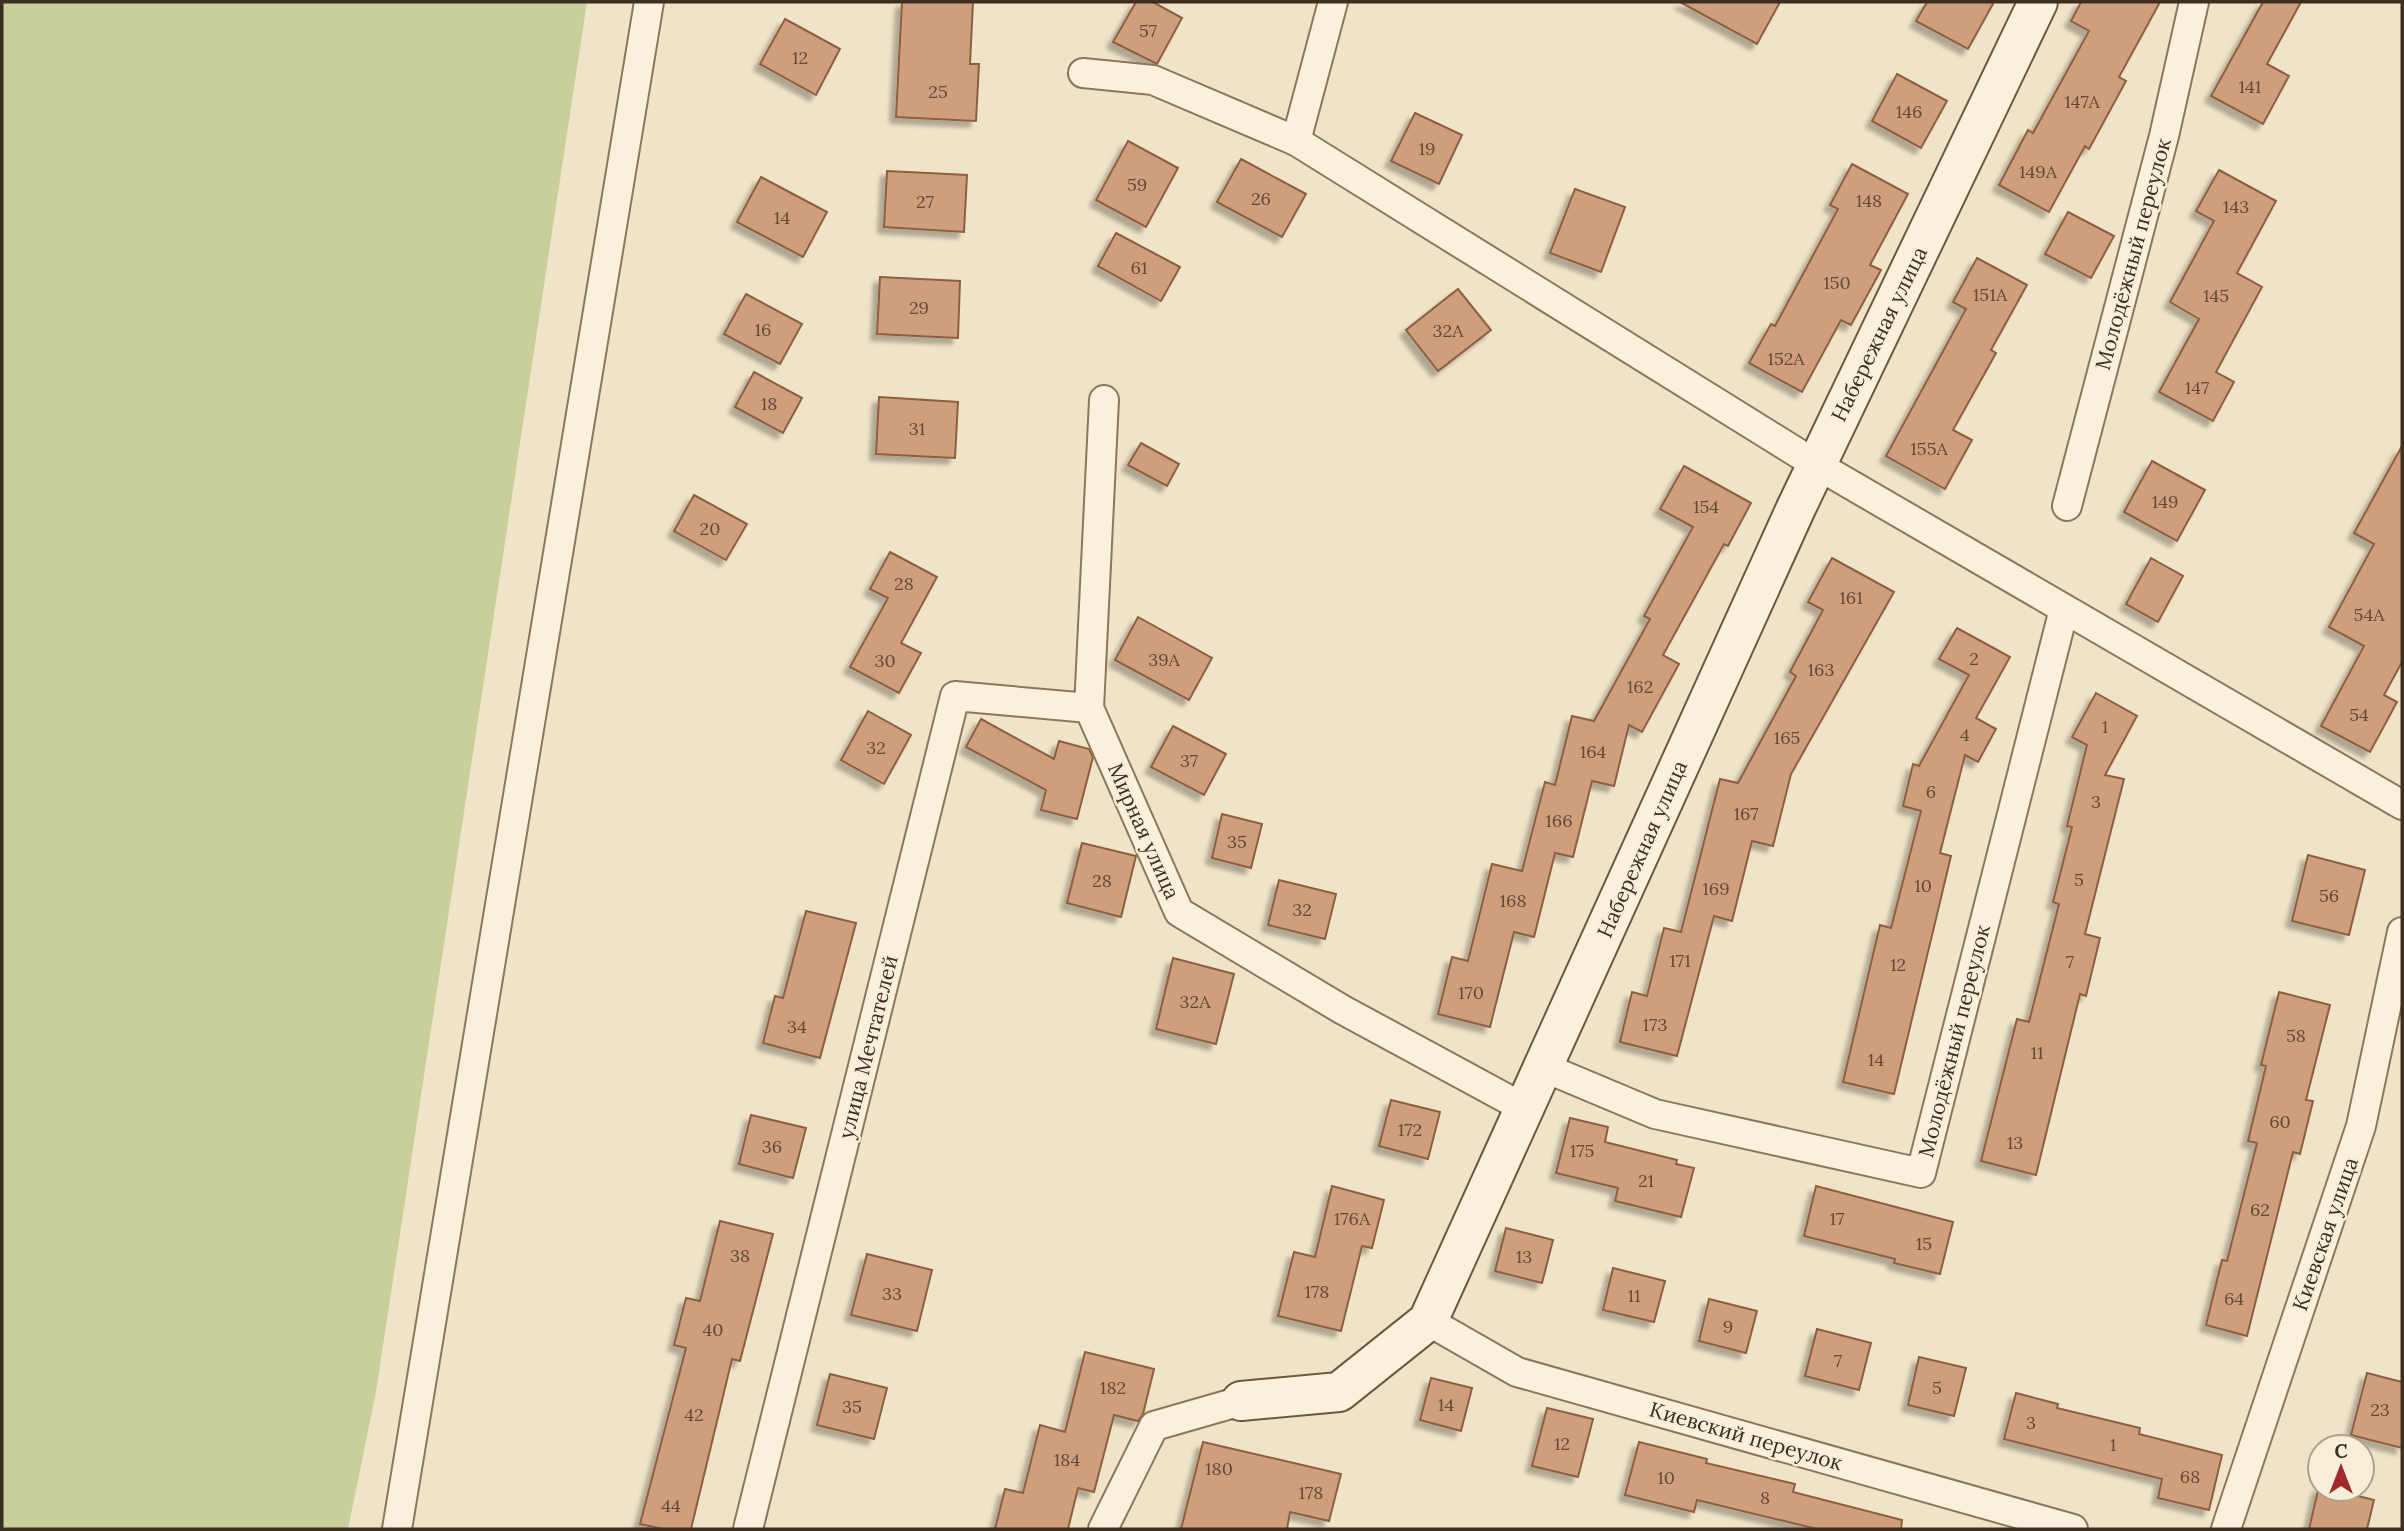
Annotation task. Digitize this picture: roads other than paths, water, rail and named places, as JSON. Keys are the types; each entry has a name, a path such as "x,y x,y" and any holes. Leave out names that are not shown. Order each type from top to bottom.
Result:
{"street":[{"path":"397,1529 649,2"},
{"path":"1296,141 1333,2"},
{"name":"Набережная улица","path":"1103,1529 1154,1426 1241,1401 1339,1392 1428,1321 1817,465 2038,2"},
{"name":"Молодёжный переулок","path":"2067,506 2164,136 2194,2"},
{"path":"1083,73 1153,80 1296,141 1817,465 2402,805"},
{"name":"Мирная улица","path":"1104,400 1089,708 1179,912 1343,1010 1524,1108"},
{"name":"Молодёжный переулок","path":"1543,1067 1656,1114 1921,1173 2064,609"},
{"name":"улица Мечтателей","path":"748,1529 955,696 1089,708"},
{"name":"Киевская улица","path":"2226,1529 2361,1126 2402,932"},
{"name":"Киевский переулок","path":"1428,1321 1517,1372 2073,1529"}]}
